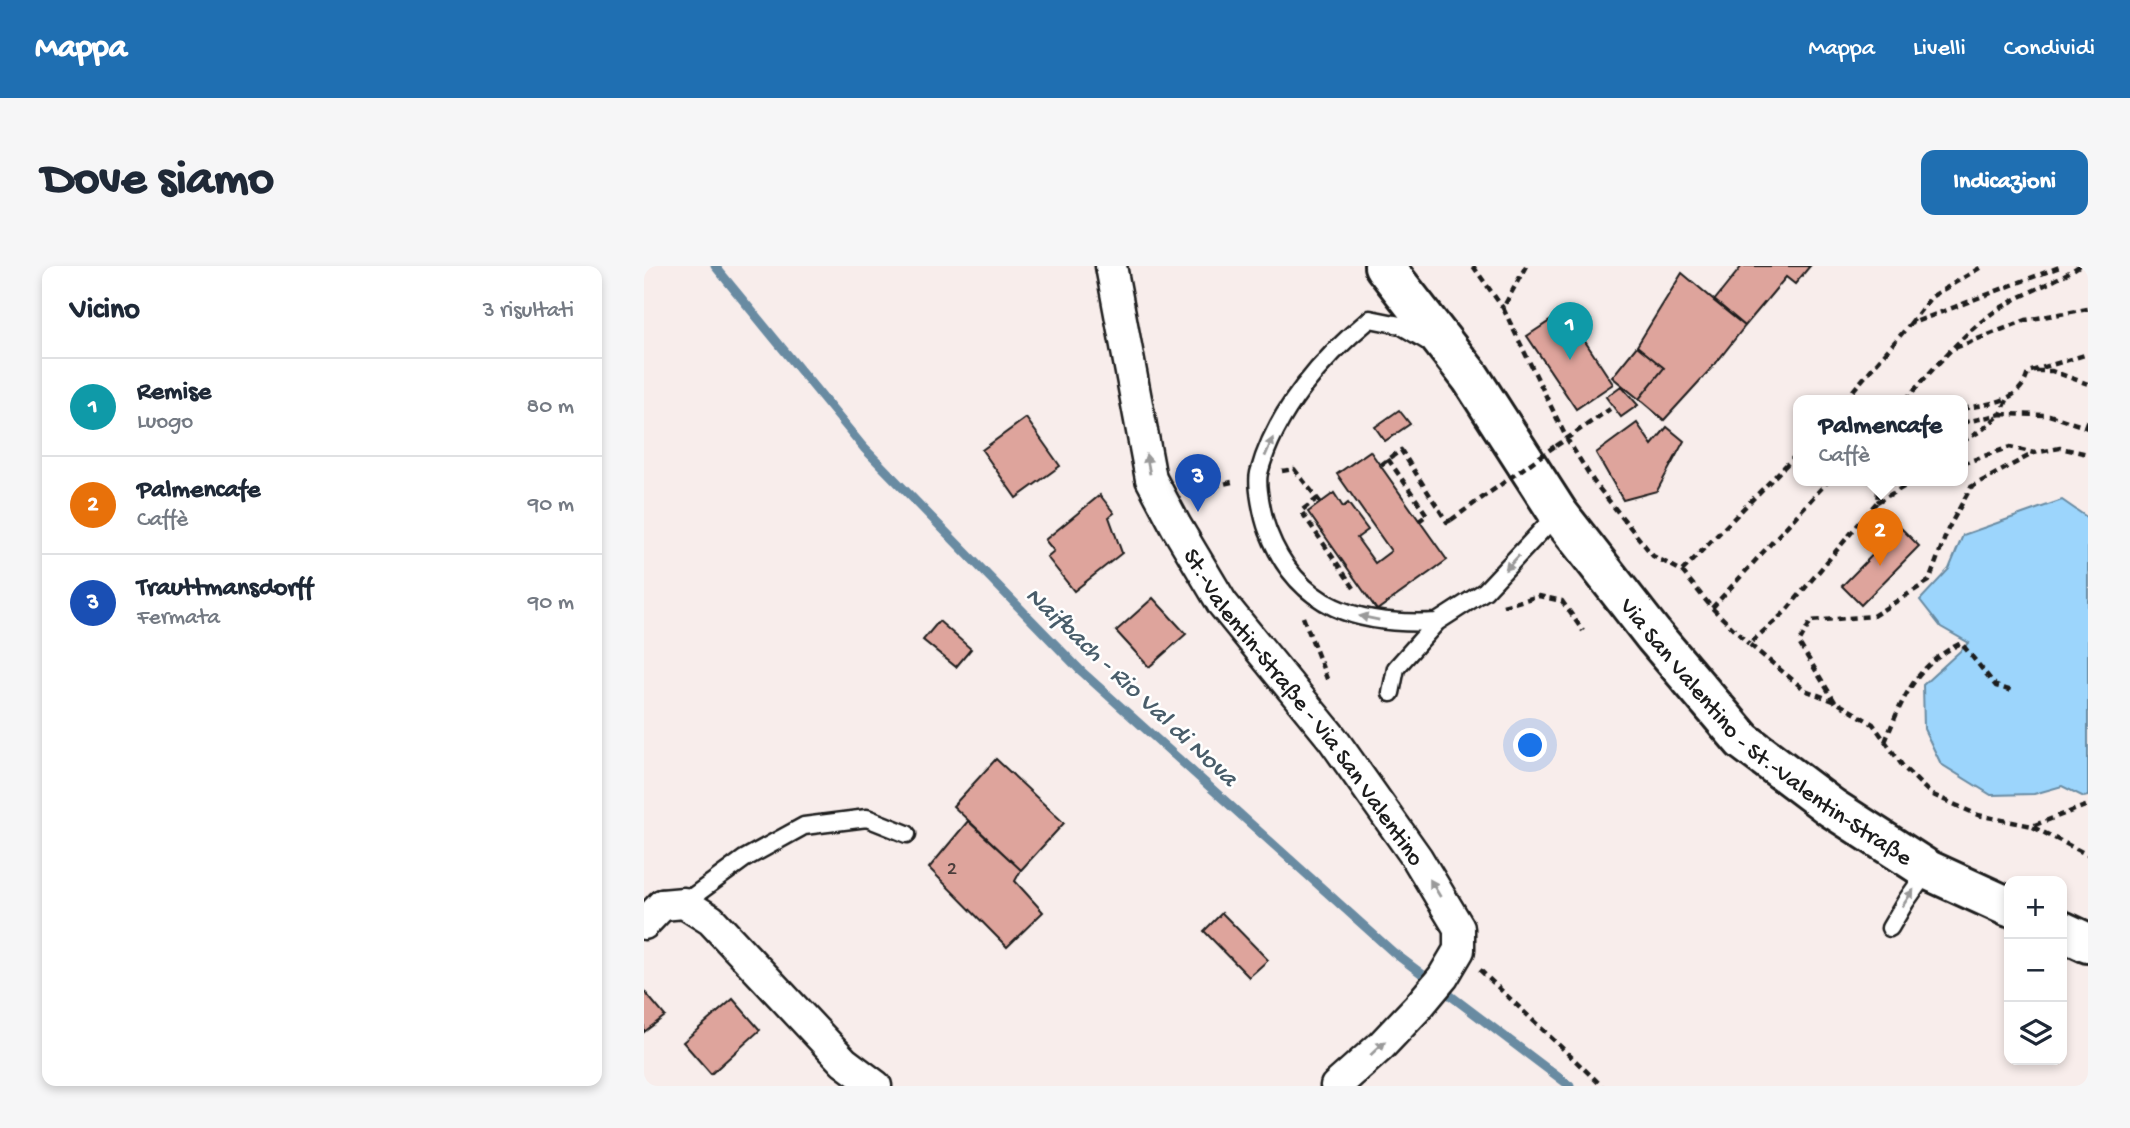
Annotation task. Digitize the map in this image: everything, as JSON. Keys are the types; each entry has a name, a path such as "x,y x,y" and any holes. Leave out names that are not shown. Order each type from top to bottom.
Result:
{"main road":[{"path":"1384,266 1455,357"},
{"name":"Via San Valentino - St.-Valentin-Straße","path":"1455,357 1558,513 1654,636 1744,741 1832,808 1928,870 2004,905"},
{"path":"2067,933 2088,943"}],"street":[{"name":"St.-Valentin-Straße - Via San Valentino","path":"1111,266 1151,478 1222,603 1332,738 1417,858 1459,928 1459,950"},
{"path":"659,905 711,920 844,1062 876,1086"},
{"path":"1336,1086 1381,1046 1418,1007 1443,977 1459,950"}],"lane":[{"path":"1437,622 1375,620 1329,606 1297,582 1275,550 1264,522 1258,476 1269,444 1291,406 1321,365 1370,319 1400,326 1455,357"},
{"path":"1391,693 1396,668 1437,622 1485,591 1558,513"},
{"path":"659,905 804,826 867,818 907,834"},
{"path":"1890,928 1928,870"}],"path":[{"path":"1473,266 1503,308 1567,439 1594,482 1653,556 1682,571 1712,608 1749,644 1805,690 1836,702 1873,724 1905,768 1931,794 1978,815 2032,826 2088,855"},
{"path":"1503,308 1526,266"},
{"path":"1849,395 1931,297 1983,266"},
{"path":"1910,324 2062,266"},
{"path":"1910,395 1965,336 1992,313 2022,294 2064,276 2079,266 2075,266"},
{"path":"1953,349 2026,320 2088,309"},
{"path":"2028,372 2088,354"},
{"path":"2028,372 2052,371 2088,384"},
{"path":"1968,438 2001,414 2008,399 2026,384 2028,372"},
{"path":"1968,408 2008,399"},
{"path":"1381,466 1401,450 1447,522 1610,409"},
{"path":"1968,422 2001,414 2049,415 2087,427 2088,419"},
{"path":"1968,462 2010,447 2034,453"},
{"path":"1836,702 1798,643 1811,621 1873,616 1930,581 1948,529 1971,487 2034,453 2060,448 2088,454"},
{"path":"1682,571 1793,458"},
{"path":"1388,459 1427,516 1419,521"},
{"path":"1712,608 1824,486"},
{"path":"1877,502 1881,486"},
{"path":"1749,644 1785,612 1877,502 1905,486"},
{"path":"1318,498 1301,511 1375,620"},
{"path":"1297,582 1295,596 1329,685"},
{"path":"1463,606 1483,612 1539,596 1562,601 1583,631"},
{"path":"1885,743 1899,706 1914,679 1947,650 1961,643 1996,686 2012,691"},
{"path":"2032,826 2088,805"},
{"path":"1459,950 1602,1086"}],"water":[{"path":"2062,500 2088,518 2088,796 2084,797 2062,786 2034,794 1991,795 1941,764 1924,729 1923,685 1969,643 1941,627 1920,600 1949,569 1963,535"}],"building":[{"path":"1742,266 1810,266 1795,284 1786,277 1745,326 1714,301"},
{"path":"1682,273 1745,326 1716,363 1664,420 1639,399 1664,368 1637,346"},
{"path":"1565,311 1613,384 1576,409 1527,336"},
{"path":"1637,346 1664,368 1639,399 1612,377"},
{"path":"1621,386 1638,405 1621,417 1606,397"},
{"path":"1399,410 1410,424 1385,441 1375,427"},
{"path":"1026,418 1060,466 1016,498 982,450"},
{"path":"1637,423 1652,445 1667,427 1684,441 1657,491 1623,500 1596,453"},
{"path":"1370,451 1447,560 1377,610 1308,512 1334,493 1343,507 1348,503 1368,530 1357,538 1375,563 1391,551 1337,474"},
{"path":"1100,495 1114,513 1109,517 1122,553 1074,591 1047,557 1054,551 1045,540"},
{"path":"1900,527 1919,546 1861,605 1842,586"},
{"path":"1153,598 1186,634 1149,667 1116,631"},
{"path":"939,621 971,649 956,667 923,640"},
{"path":"996,759 1064,823 1021,870 953,806"},
{"path":"968,821 1021,870 1015,881 1043,912 1007,947 929,868"},
{"path":"1222,913 1268,960 1249,977 1204,931"},
{"path":"644,991 665,1016 644,1032"},
{"path":"733,999 760,1030 711,1074 683,1042"}],"waterway":[{"name":"Naifbach - Rio Val di Nova","path":"715,266 864,448 1080,670 1393,952 1570,1086"}],"place":[{"name":"Remise","path":"1570,360"},
{"name":"Trauttmansdorff","path":"1198,512"},
{"name":"Palmencafe","path":"1880,566"}]}
